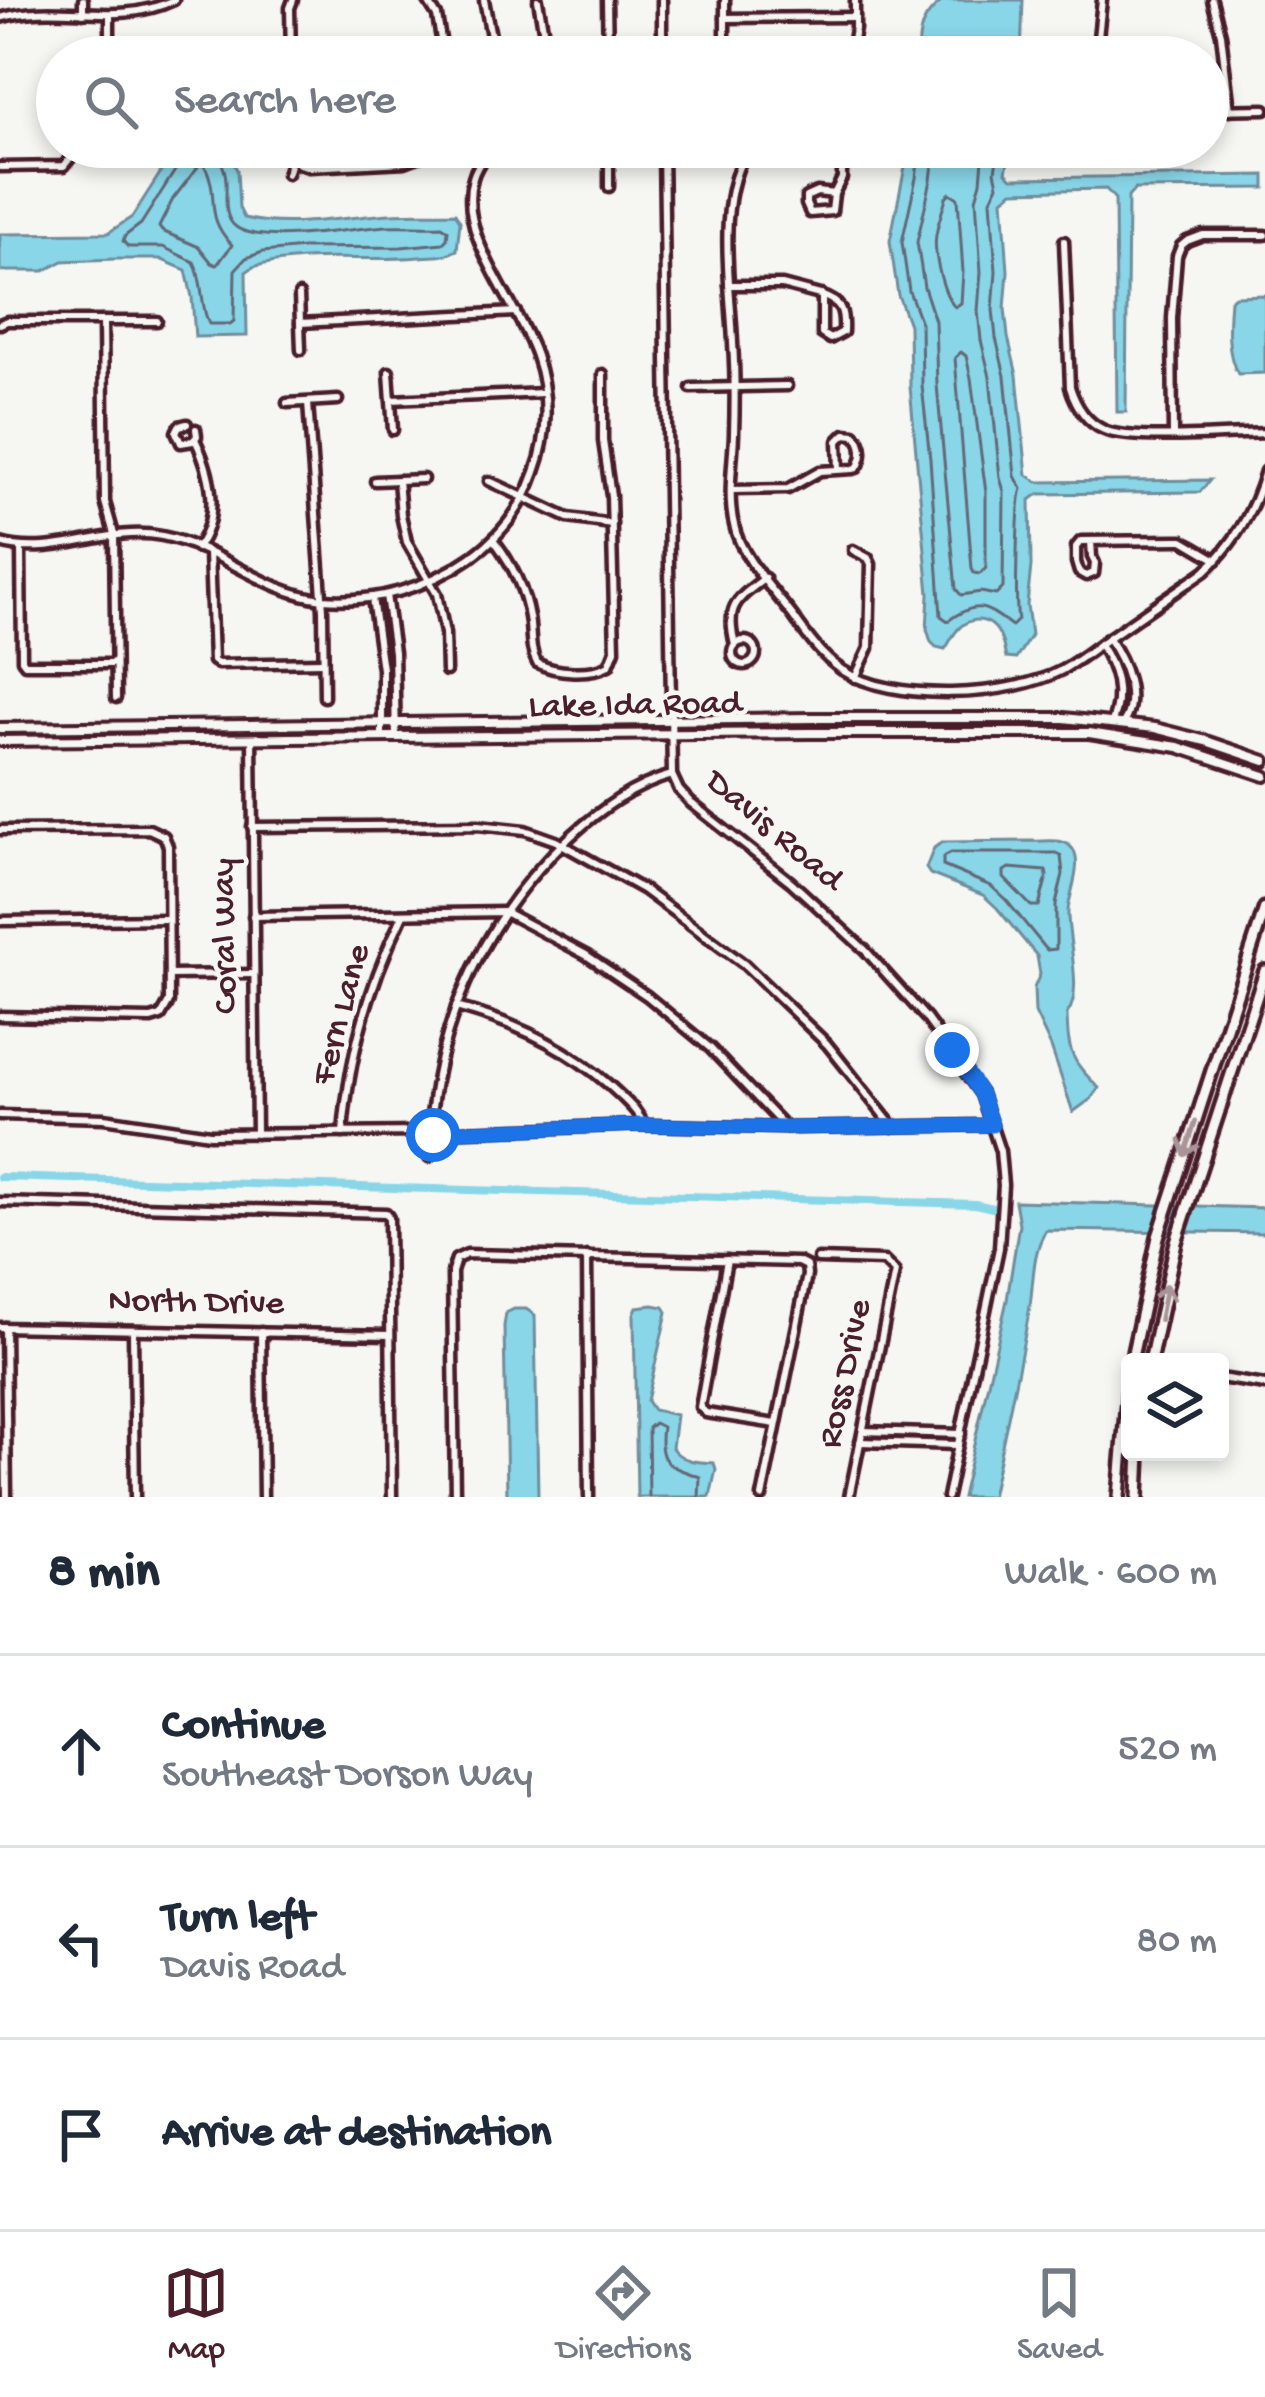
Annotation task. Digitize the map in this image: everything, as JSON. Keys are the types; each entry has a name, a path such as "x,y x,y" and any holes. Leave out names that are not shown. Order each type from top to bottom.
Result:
{"main road":[{"path":"1132,1353 1158,1237 1265,908"},
{"path":"1152,1353 1177,1242 1265,971"},
{"path":"1207,1087 1217,1118"},
{"path":"1119,1497 1122,1461"},
{"path":"1138,1497 1140,1461"}],"street":[{"path":"83,0 83,13"},
{"path":"292,36 293,0"},
{"path":"427,0 440,36"},
{"path":"484,0 491,36"},
{"path":"538,0 544,36"},
{"path":"608,0 608,36"},
{"path":"662,0 662,36"},
{"path":"724,0 725,36"},
{"path":"853,36 855,0"},
{"path":"1098,36 1102,0"},
{"path":"1212,0 1221,36"},
{"path":"0,19 40,10 140,12 168,1"},
{"path":"110,15 110,36"},
{"path":"725,18 855,17"},
{"path":"1229,102 1230,110 1265,110"},
{"path":"0,166 36,166"},
{"path":"286,174 288,168"},
{"path":"0,543 56,548 114,534 157,535 209,553 287,592 320,598 386,595 430,581 463,563 493,538 524,497 542,451 546,412 536,355 479,243 472,218 471,182 476,168"},
{"path":"609,168 609,187"},
{"name":"Davis Road","path":"663,168 671,775 691,803 821,908 897,983 970,1076 999,1143 1004,1185 999,1248 947,1497"},
{"path":"737,168 730,190 732,517 737,538 813,644 855,678 902,691 994,689 1063,669 1205,572 1234,540 1251,511 1265,471"},
{"path":"834,194 811,193 806,196 807,209 810,213 832,211 842,168"},
{"path":"1173,434 1172,318 1181,246 1203,235 1265,235"},
{"path":"1064,241 1071,392 1080,410 1102,429 1126,435 1265,434"},
{"path":"730,285 782,285 822,295 834,299 842,307 843,332 836,338 822,334 822,295"},
{"path":"299,295 302,350"},
{"path":"300,323 516,312"},
{"path":"103,321 105,502 114,534 116,698"},
{"path":"1,323 157,321"},
{"path":"389,372 393,430"},
{"path":"493,538 524,593 533,659 549,669 596,671 609,664 615,650 603,374"},
{"path":"691,388 787,386"},
{"path":"391,400 544,393"},
{"path":"287,403 338,400"},
{"path":"308,403 323,610 324,697"},
{"path":"187,424 177,428 177,438 184,444 195,439"},
{"path":"196,429 195,439 211,481 209,529 197,548"},
{"path":"732,490 788,489 815,473 853,469 860,464 862,447 855,435 840,437 839,470"},
{"path":"375,481 423,479"},
{"path":"398,480 404,531 442,613 446,671"},
{"path":"489,481 568,518 612,524"},
{"path":"1091,541 1096,568 1086,576 1079,572 1076,547 1082,541 1183,540 1217,560"},
{"path":"21,548 25,664 112,664 116,660"},
{"path":"853,550 871,564 870,643 855,678"},
{"path":"209,553 213,662 324,662"},
{"path":"735,645 752,643 757,652 754,662 737,664 732,655 732,607 765,578"},
{"path":"386,595 394,652 396,737"},
{"path":"372,598 382,669 382,737"},
{"path":"1089,733 1124,723 1130,711 1120,658 1108,638"},
{"path":"1100,644 1118,686 1112,722"},
{"path":"877,732 898,718"},
{"name":"Lake Ida Road","path":"0,728 1064,718 1124,723 1206,740 1265,761"},
{"name":"Lake Ida Road","path":"0,741 1089,733 1178,747 1265,776"},
{"name":"Coral Way","path":"252,738 256,1134"},
{"path":"429,1157 439,1066 456,1007 505,912 562,844 623,795 671,775"},
{"path":"252,827 498,826 562,844 660,901 743,964 826,1044 893,1127"},
{"path":"0,830 160,832 168,846 169,919 169,1002 161,1016 0,1016"},
{"path":"254,916 505,912 586,955 646,996 710,1048 786,1128"},
{"name":"Fern Lane","path":"344,1133 360,1025 403,914"},
{"path":"0,921 169,919"},
{"path":"169,975 254,974"},
{"path":"456,1007 509,1023 573,1057 621,1096 644,1125"},
{"path":"0,1115 98,1118 210,1134 644,1125 992,1125"},
{"path":"0,1202 379,1210 389,1218 392,1497"},
{"path":"455,1497 452,1272 458,1257 467,1254 798,1262 806,1266 762,1497"},
{"path":"587,1256 589,1497"},
{"name":"Ross Drive","path":"818,1258 879,1260 889,1263 895,1277 849,1497"},
{"path":"727,1260 700,1407 706,1413 776,1424"},
{"path":"2,1327 7,1497"},
{"name":"North Drive","path":"2,1327 390,1335"},
{"path":"133,1330 134,1497"},
{"path":"262,1332 263,1497"},
{"path":"1229,1379 1265,1385"},
{"path":"863,1431 961,1434"},
{"path":"860,1442 958,1444"}],"water":[{"path":"944,0 1023,0 1022,36 920,36 931,12"},
{"path":"164,168 236,168 244,218 294,222 455,213 460,221 457,250 448,254 314,259 253,267 246,272 247,336 195,337 186,270 160,259 63,261 44,271 0,271 0,234 108,233 132,217"},
{"path":"905,168 1007,168 1012,178 1265,175 1265,188 1135,189 1128,197 1126,412 1117,412 1115,199 1106,189 1013,191 1003,199 1008,271 1005,309 1027,475 1038,482 1210,480 1200,492 1038,494 1030,500 1027,605 1031,635 1016,659 1006,658 998,632 987,622 967,622 945,649 931,642 927,629 929,594 909,325 898,295 890,241"},
{"path":"1265,295 1265,373 1238,374 1230,348 1230,300"},
{"path":"1056,841 1069,845 1076,859 1068,911 1075,980 1067,1014 1068,1038 1077,1063 1099,1088 1073,1112 1035,1013 1034,988 1040,974 1037,956 983,895 930,874 926,868 934,848 942,842"},
{"path":"1015,1201 1265,1208 1265,1233 1046,1230 1035,1259 1025,1335 991,1497 962,1497 1007,1300 1019,1224"},
{"path":"653,1305 667,1312 647,1401 653,1410 676,1415 672,1448 676,1453 714,1463 710,1497 637,1497 634,1314 637,1307"},
{"path":"514,1309 535,1315 538,1497 507,1497 504,1326 506,1313"}],"waterway":[{"path":"0,1177 975,1204 997,1209"}],"route":[{"path":"433,1135 644,1125 992,1125 981,1094 952,1050"}]}
